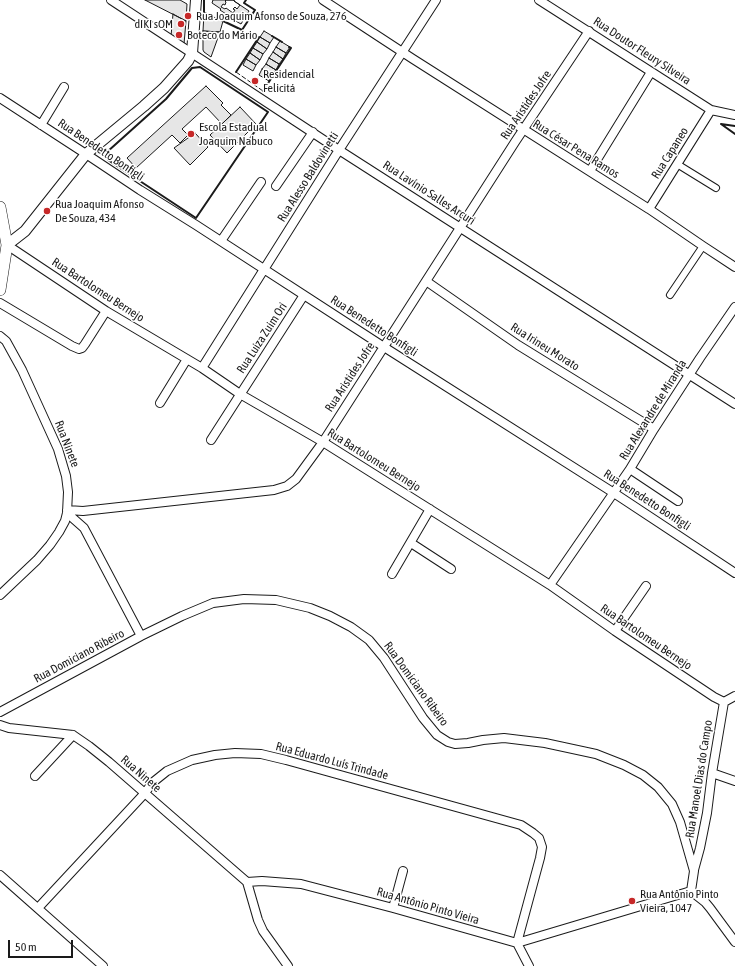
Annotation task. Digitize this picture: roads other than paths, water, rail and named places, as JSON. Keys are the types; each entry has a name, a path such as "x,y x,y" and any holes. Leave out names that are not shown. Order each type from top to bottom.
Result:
{"main road":[{"path":"0,207 7,245 0,290"}],"street":[{"name":"Rua Lavínio Salles Arcuri","path":"111,0 339,150 735,404"},
{"path":"7,245 25,231 86,154 164,88 188,61 192,53 196,0"},
{"name":"Rua César Pena Ramos","path":"323,0 523,130 649,209 735,267"},
{"name":"Rua Alesso Baldovinetti","path":"202,368 339,150 436,0"},
{"name":"Rua Doutor Fleury Silveira","path":"539,0 711,110 735,115"},
{"name":"Rua Aristides Jofre","path":"67,511 83,511 274,490 287,486 296,479 323,442 523,130 589,31"},
{"path":"590,171 652,72"},
{"path":"41,125 64,87"},
{"name":"Rua Benedetto Bonfigli","path":"0,98 140,190 735,572"},
{"name":"Rua Capaneo","path":"649,209 711,110"},
{"path":"276,186 313,132"},
{"path":"678,164 716,188"},
{"path":"221,241 260,182"},
{"name":"Rua Bartolomeu Bernejo","path":"7,245 106,311 202,368 240,394 323,442 430,509 550,586 714,697 724,702"},
{"path":"670,295 703,246"},
{"name":"Rua Irineu Morato","path":"426,281 518,345 654,429"},
{"name":"Rua Luiza Zuim Ori","path":"211,440 304,295"},
{"path":"0,303 79,349 85,344 106,311"},
{"name":"Rua Alexandre de Miranda","path":"550,586 630,469 654,429 735,307"},
{"name":"Rua Ninete","path":"0,336 6,342 22,370 58,449 66,476 68,492 65,521 50,546 0,595"},
{"path":"160,403 187,359"},
{"path":"630,469 678,501"},
{"path":"392,574 430,509"},
{"path":"67,511 84,528 141,636"},
{"path":"411,543 451,569"},
{"path":"616,631 646,586"},
{"name":"Rua Domiciano Ribeiro","path":"0,712 141,636 213,603 244,599 276,600 310,608 352,627 369,640 384,658 423,718 437,735 448,742 455,744 504,738 544,743 596,754 624,765 643,775 658,788 672,804 680,822 694,871 691,891"},
{"path":"724,702 735,696"},
{"name":"Rua Manoel Dias do Campo","path":"694,871 707,813 724,702"},
{"name":"Rua Ninete","path":"0,726 73,735 90,746 248,882"},
{"path":"35,776 73,735"},
{"name":"Rua Eduardo Luís Trindade","path":"38,908 145,793 152,783 167,771 192,760 215,755 235,753 261,754 521,825 534,833 542,848 516,943"},
{"path":"712,773 735,781"},
{"path":"393,908 403,871"},
{"path":"0,875 103,966"},
{"name":"Rua Antônio Pinto Vieira","path":"248,882 262,881 301,884 393,908 516,943"},
{"path":"248,882 258,920 288,966"},
{"path":"529,966 516,943 691,891 705,902 735,942"}],"place":[{"name":"Rua Joaquim Afonso de Souza, 276","path":"188,16"},
{"name":"dIKI sOM","path":"181,24"},
{"name":"Boteco do Mário","path":"179,35"},
{"name":"Residencial Felicitá","path":"255,81"},
{"name":"Escola Estadual Joaquim Nabuco","path":"191,134"},
{"name":"Rua Joaquim Afonso De Souza, 434","path":"47,211"},
{"name":"Rua Antônio Pinto Vieira, 1047","path":"632,901"}]}
